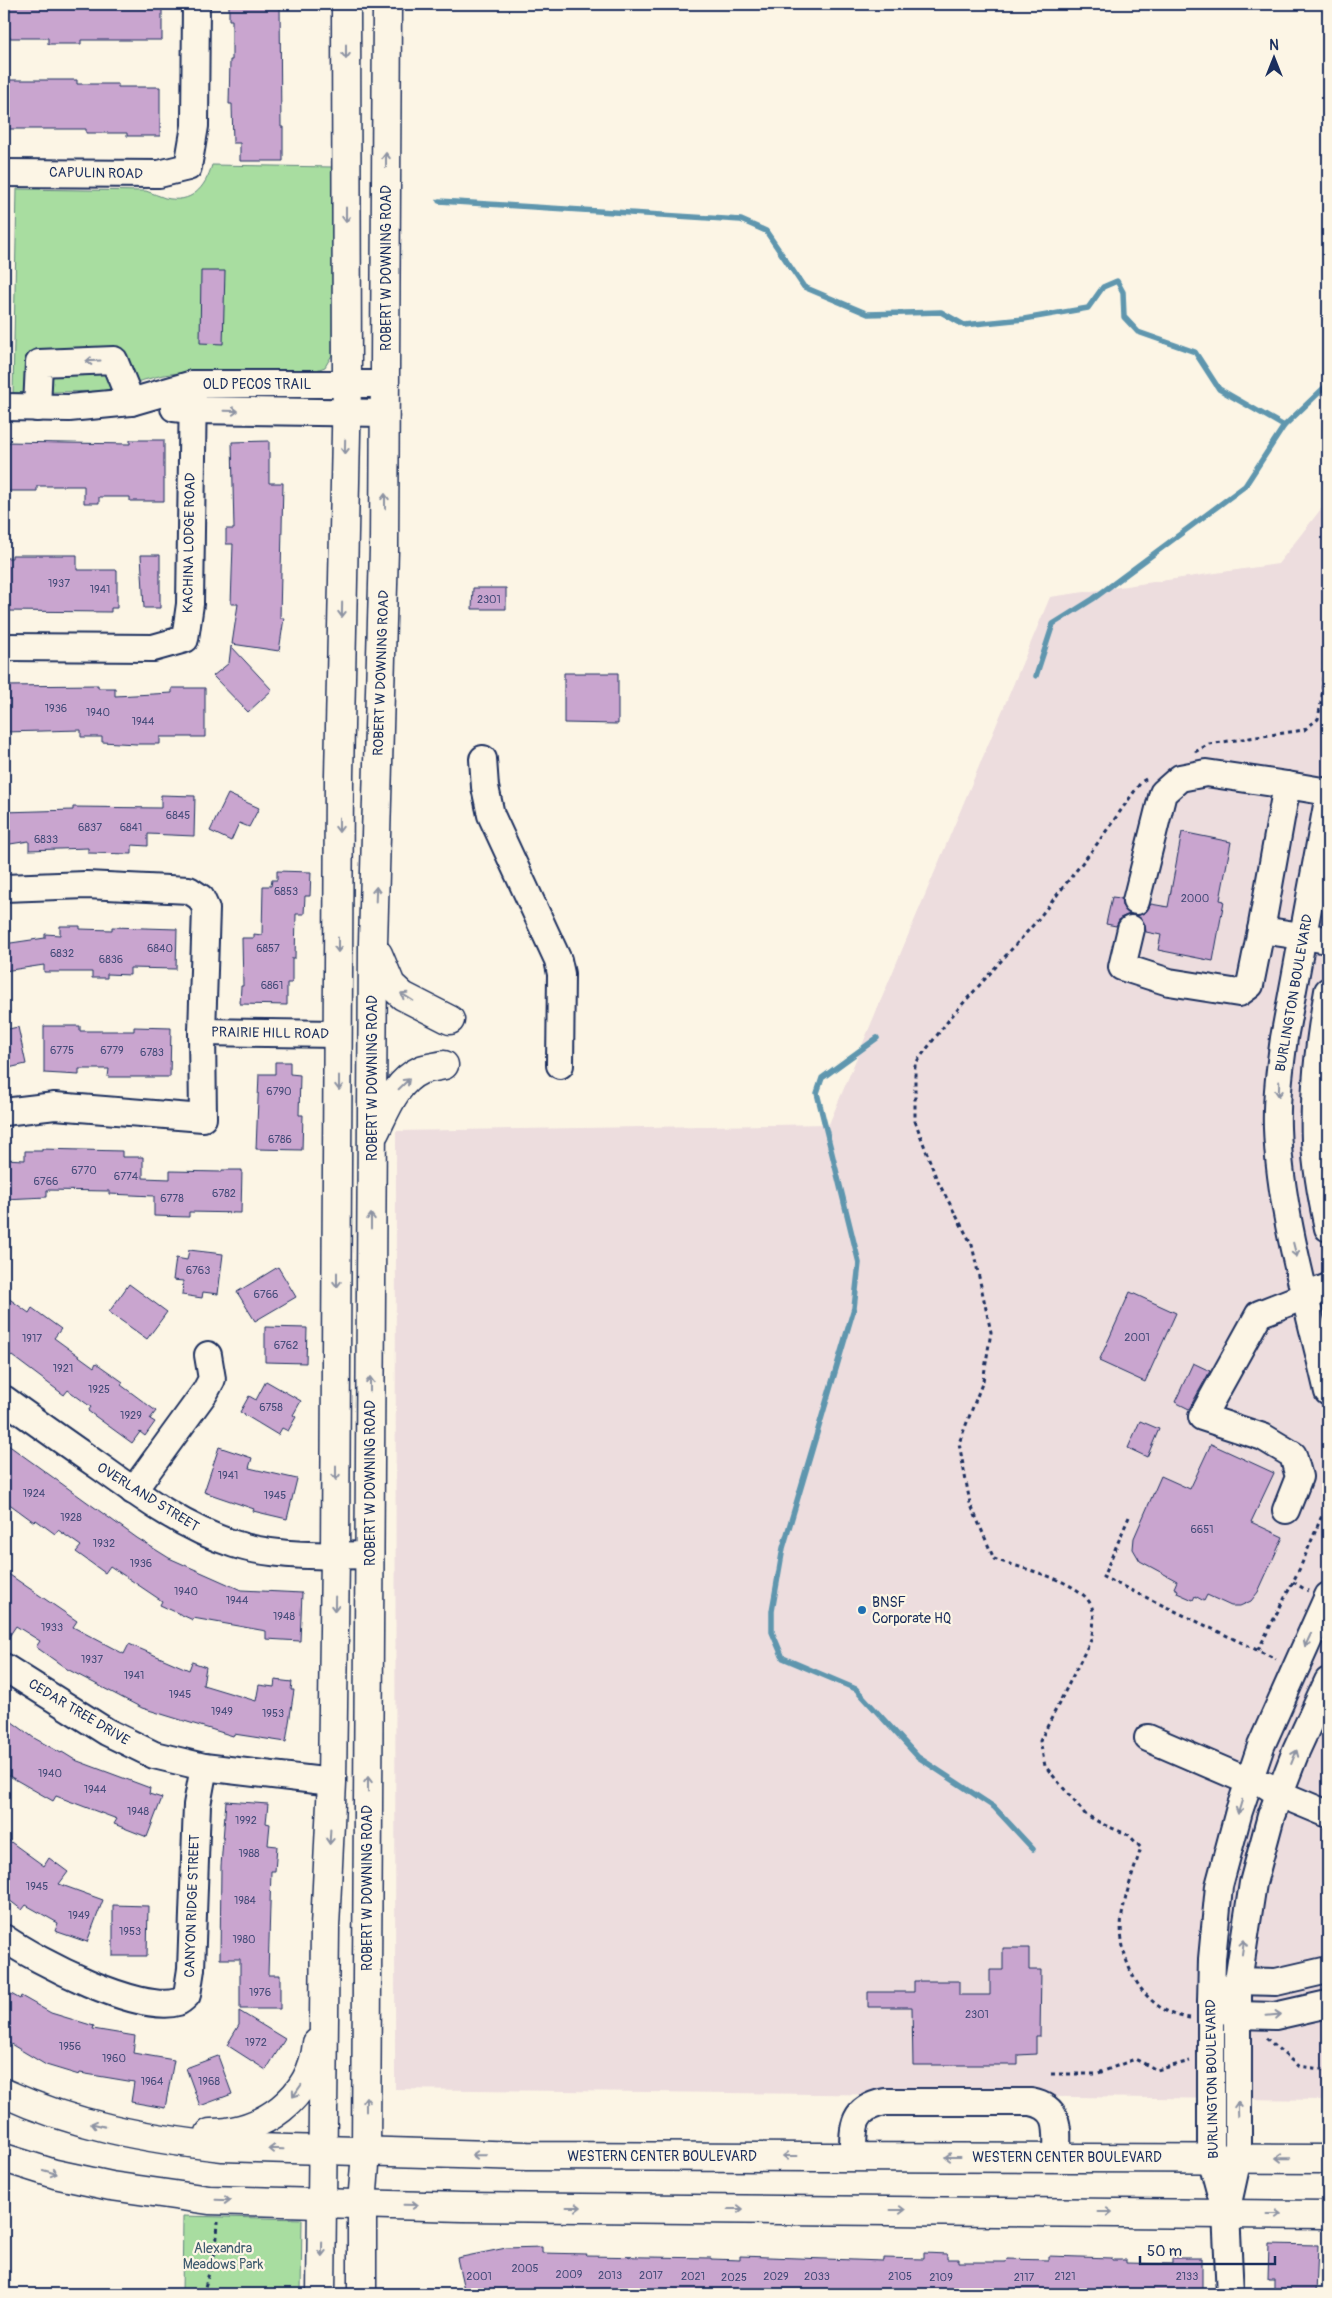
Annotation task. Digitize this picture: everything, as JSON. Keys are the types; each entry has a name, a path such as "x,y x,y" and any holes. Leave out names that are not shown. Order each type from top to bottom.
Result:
{"main road":[{"path":"321,2294 326,1927 332,1782 335,1556 339,785 346,413 346,4"},
{"name":"ROBERT W DOWNING ROAD","path":"362,2294 362,2204 366,2152 373,943 384,550 387,4"},
{"path":"373,943 391,985 403,996 450,1020"},
{"path":"372,1141 392,1097 406,1081 420,1070 444,1065"},
{"path":"138,2134 231,2133 272,2117 287,2105 307,2076 317,2045 316,1942 326,1927"},
{"name":"WESTERN CENTER BOULEVARD","path":"4,2093 58,2115 174,2142 223,2147 527,2156 1328,2159"},
{"path":"4,2158 83,2180 208,2200 323,2204 1328,2214"}],"street":[{"name":"CAPULIN ROAD","path":"4,173 159,174 188,167 195,126 196,4"},
{"path":"37,408 39,363 114,360 131,402"},
{"name":"OLD PECOS TRAIL","path":"4,407 69,408 131,402 193,384 385,384"},
{"name":"KACHINA LODGE ROAD","path":"4,646 153,648 185,639 190,604 191,410 193,384"},
{"name":"OLD PECOS TRAIL","path":"131,402 191,410 385,413"},
{"path":"483,759 485,787 491,816 558,960 561,984 560,1065"},
{"path":"1136,901 1163,793 1180,778 1206,773 1328,792"},
{"path":"1131,929 1122,967 1170,982 1239,993 1250,985 1287,785"},
{"name":"BURLINGTON BOULEVARD","path":"1328,800 1283,1047 1279,1074 1277,1128 1291,1232 1317,1292 1328,1392"},
{"path":"4,888 86,885 179,889 188,890 201,898 206,909 202,1032 203,1118 55,1106 4,1112"},
{"path":"1260,930 1328,940"},
{"path":"1328,991 1320,1038 1315,1091 1315,1142 1322,1199 1328,1228"},
{"name":"PRAIRIE HILL ROAD","path":"202,1032 338,1034"},
{"path":"1286,1510 1299,1477 1293,1455 1263,1437 1202,1417 1259,1314 1317,1292"},
{"path":"133,1490 205,1392 212,1379 208,1355"},
{"name":"OVERLAND STREET","path":"4,1399 133,1490 199,1530 235,1545 271,1551 335,1556 370,1555"},
{"name":"BURLINGTON BOULEVARD","path":"1226,2212 1211,2158 1210,2012 1212,1960 1219,1886 1249,1778 1296,1664 1328,1596"},
{"name":"CEDAR TREE DRIVE","path":"4,1666 107,1732 154,1755 204,1767 332,1782"},
{"name":"BURLINGTON BOULEVARD","path":"1226,2212 1238,2158 1238,1981 1253,1882 1271,1816 1296,1752 1328,1681"},
{"path":"1148,1738 1249,1778 1280,1794 1328,1814"},
{"name":"CANYON RIDGE STREET","path":"4,1938 22,1951 78,1980 144,2001 179,2002 188,1995 191,1969 197,1805 204,1767"},
{"path":"1328,1970 1276,1982 1238,1981 1210,2012 1239,2022 1328,2004"},
{"path":"853,2156 855,2122 861,2112 870,2105 885,2102 1012,2102 1043,2105 1051,2110 1057,2126 1057,2157"},
{"path":"1226,2212 1230,2294"}],"path":[{"path":"1192,753 1209,744 1304,730 1318,719 1322,697 1326,629 1328,626"},
{"path":"1150,777 1141,782 1097,844 1040,916 950,1018 915,1064 915,1120 937,1180 972,1245 991,1332 983,1380 959,1443 970,1503 994,1559 1070,1584 1091,1604 1094,1624 1091,1640 1040,1741 1045,1766 1085,1814 1104,1825 1129,1835 1140,1848 1122,1914 1121,1939 1135,1982 1155,2005 1182,2017 1210,2012"},
{"path":"1258,1650 1300,1568 1324,1513 1328,1513"},
{"path":"1129,1517 1103,1577 1258,1650 1287,1663 1296,1664"},
{"path":"1239,2022 1268,2038 1298,2066 1328,2070"},
{"path":"1051,2074 1096,2074 1136,2059 1157,2070 1180,2063 1211,2059"},
{"path":"203,2294 216,2249 219,2220 210,2219"}],"shaded area":[{"name":"BNSF Corporate HQ","path":"1328,500 1328,2100 395,2089 396,1131 829,1124 1050,597 1278,564"}],"green space":[{"path":"212,165 333,167 332,355 325,367 308,373 195,371 163,375 102,391 13,393 17,189 146,191 165,198 183,199 201,187"},
{"name":"Alexandra Meadows Park","path":"183,2216 302,2219 301,2294 182,2294"}],"building":[{"path":"4,4 162,4 162,40 81,40 81,44 48,44 48,38 4,38"},
{"path":"229,4 280,4 283,161 240,161 240,143 233,143 232,104 229,104 232,20 229,20"},
{"path":"5,80 77,80 77,84 118,84 118,87 160,87 160,136 127,136 127,133 86,133 86,129 5,129"},
{"path":"201,271 225,271 223,344 200,343"},
{"path":"130,440 164,440 164,501 130,501 130,497 99,497 99,503 84,503 84,486 37,486 37,491 4,491 4,442 130,444"},
{"path":"269,441 269,483 283,483 280,618 284,618 279,651 232,644 238,604 231,604 233,544 226,544 226,529 234,529 232,442"},
{"path":"12,555 77,555 77,570 117,570 117,608 111,608 111,612 4,611 4,558 12,558"},
{"path":"141,555 160,555 160,608 144,608"},
{"path":"473,588 506,588 506,609 472,609"},
{"path":"231,646 272,690 248,712 213,676 229,663"},
{"path":"564,673 618,673 618,724 564,723"},
{"path":"98,685 98,688 115,688 115,696 172,693 172,688 205,688 205,737 160,737 160,744 136,744 102,742 102,737 81,737 81,730 4,732 4,686"},
{"path":"228,794 259,808 249,827 239,823 231,841 210,831"},
{"path":"161,795 195,796 194,836 148,834 148,846 132,845 132,854 88,853 88,848 29,850 29,841 4,845 4,812 73,810 73,807 161,808"},
{"path":"1182,832 1231,842 1220,900 1224,901 1213,961 1158,950 1161,935 1146,932 1145,924 1137,916 1146,912 1151,904 1168,907"},
{"path":"277,871 311,872 310,896 305,896 304,914 296,914 295,958 292,958 292,983 287,983 287,1005 240,1004 241,986 243,986 242,938 254,938 254,934 262,935 263,886 271,886 272,880 277,880"},
{"path":"1112,897 1121,898 1122,906 1130,914 1120,918 1116,926 1106,924"},
{"path":"60,926 80,926 80,929 112,930 112,927 177,929 176,969 130,968 130,975 107,974 107,978 92,978 92,972 44,972 44,965 4,971 4,944 45,938 45,934 60,935"},
{"path":"44,1026 80,1026 80,1031 134,1031 134,1027 171,1028 170,1077 108,1077 109,1069 79,1069 79,1075 44,1073"},
{"path":"18,1027 26,1064 4,1069 4,1030"},
{"path":"275,1062 290,1062 290,1074 300,1075 299,1115 303,1115 302,1150 256,1149 259,1074 275,1074"},
{"path":"42,1149 122,1151 122,1157 143,1157 143,1178 170,1179 170,1171 222,1172 222,1170 242,1170 241,1213 189,1212 189,1217 154,1216 154,1196 109,1194 109,1191 47,1190 47,1197 4,1199 4,1159 25,1160 25,1151 42,1151"},
{"path":"189,1250 223,1254 218,1294 203,1292 202,1298 182,1295 183,1281 173,1280 176,1258 187,1260"},
{"path":"278,1267 296,1297 255,1321 237,1292"},
{"path":"129,1284 167,1312 147,1339 109,1312"},
{"path":"1130,1292 1176,1313 1145,1382 1099,1361"},
{"path":"4,1295 29,1313 32,1308 61,1329 54,1338 94,1367 96,1363 123,1382 121,1385 156,1411 150,1419 155,1422 145,1436 140,1432 132,1443 88,1411 91,1407 68,1390 64,1395 4,1350"},
{"path":"265,1327 307,1328 306,1363 265,1362"},
{"path":"1193,1363 1210,1371 1189,1409 1175,1402"},
{"path":"266,1381 301,1401 293,1415 296,1417 288,1431 282,1428 278,1435 240,1412 249,1396 256,1400"},
{"path":"1140,1421 1159,1429 1147,1457 1128,1448"},
{"path":"4,1442 137,1538 169,1558 241,1590 302,1593 300,1641 266,1639 266,1631 193,1618 193,1620 160,1605 162,1601 110,1566 105,1573 76,1552 81,1546 58,1530 55,1534 36,1520 34,1522 4,1500"},
{"path":"1211,1444 1274,1473 1251,1522 1283,1537 1258,1592 1251,1601 1240,1606 1231,1606 1207,1595 1204,1601 1195,1596 1193,1600 1177,1593 1178,1590 1174,1588 1177,1581 1140,1561 1133,1549 1134,1538 1161,1476 1190,1489"},
{"path":"219,1447 252,1458 249,1468 297,1479 287,1519 253,1511 254,1509 204,1492"},
{"path":"4,1571 77,1621 73,1627 124,1654 129,1644 189,1670 192,1662 206,1667 203,1685 256,1701 259,1685 274,1687 275,1680 292,1682 291,1690 294,1690 286,1742 234,1734 233,1736 142,1708 67,1669 36,1647 40,1641 16,1626 4,1644"},
{"path":"4,1716 34,1738 61,1753 150,1788 149,1794 162,1798 147,1837 114,1824 117,1819 56,1796 53,1801 4,1773"},
{"path":"226,1801 268,1804 266,1823 270,1824 268,1845 277,1846 275,1871 271,1871 268,1975 280,1975 280,2009 240,2009 240,1959 220,1959 221,1866"},
{"path":"4,1837 44,1866 49,1858 68,1872 59,1884 103,1900 87,1942 55,1931 58,1923 26,1905 22,1910 4,1896"},
{"path":"113,1905 148,1906 147,1956 113,1956"},
{"path":"1003,1948 1029,1948 1029,1970 1041,1970 1040,2036 1036,2036 1036,2054 1018,2055 1018,2065 913,2065 912,2007 868,2007 868,1992 914,1992 914,1981 959,1981 959,1995 990,1995 990,1970 1003,1970"},
{"path":"4,1990 20,1999 21,1996 51,2013 94,2026 93,2029 135,2036 133,2053 174,2060 165,2108 131,2102 134,2082 80,2073 79,2075 46,2065 4,2040"},
{"path":"239,2011 285,2039 266,2070 227,2045 239,2025"},
{"path":"218,2056 232,2094 200,2106 186,2068"},
{"path":"1269,2244 1318,2245 1316,2294 1274,2294 1274,2279 1268,2279"},
{"path":"542,2247 542,2253 587,2254 586,2256 740,2260 740,2256 883,2261 883,2258 924,2259 924,2253 947,2254 947,2259 959,2259 959,2262 1006,2262 1007,2259 1048,2260 1048,2256 1112,2258 1112,2260 1126,2260 1126,2263 1172,2264 1172,2258 1202,2258 1202,2294 465,2294 457,2258 506,2248"}],"waterway":[{"path":"439,201 741,220 766,231 804,287 868,314 941,312 964,325 1024,319 1088,308 1103,287 1117,281 1123,292 1124,317 1138,332 1195,352 1219,389 1284,426"},
{"path":"1036,676 1053,624 1093,599 1245,486 1284,426 1328,384"},
{"path":"877,1038 822,1078 817,1093 859,1263 854,1308 783,1548 772,1611 772,1632 783,1658 856,1689 918,1757 994,1807 1033,1849"}],"place":[{"name":"BNSF Corporate HQ","path":"862,1610"}]}
